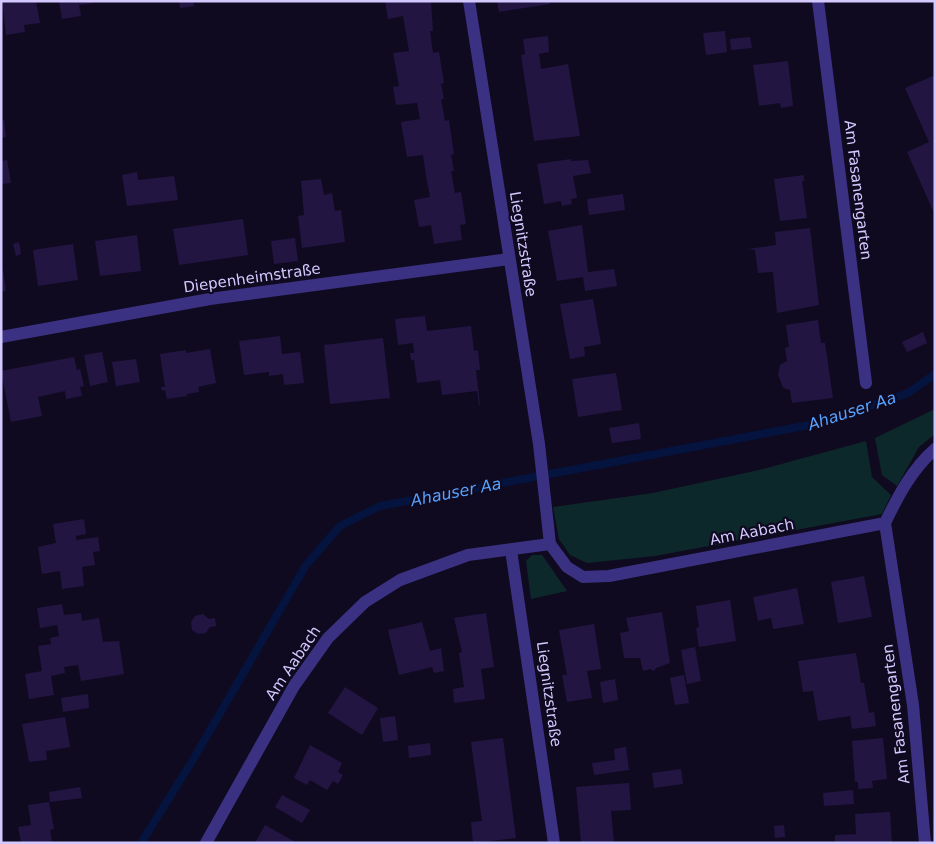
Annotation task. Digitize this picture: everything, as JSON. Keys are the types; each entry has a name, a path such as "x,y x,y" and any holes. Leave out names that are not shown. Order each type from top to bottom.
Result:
{"street":[{"name":"Liegnitzstraße","path":"469,1 539,444 544,492"},
{"name":"Am Fasanengarten","path":"818,1 866,384"},
{"name":"Diepenheimstraße","path":"1,337 210,299 509,259"},
{"path":"885,523 899,494 925,458 935,449"},
{"name":"Am Aabach","path":"544,492 550,544 567,567 583,577 609,576 885,523"},
{"name":"Am Fasanengarten","path":"885,523 913,705 925,843"},
{"name":"Am Aabach","path":"206,843 294,686 328,638 365,602 400,580 468,555 550,544"},
{"name":"Liegnitzstraße","path":"511,550 554,843"}],"green space":[{"path":"935,409 935,434 919,447 897,486 882,475 875,438"},
{"path":"866,441 872,477 891,495 882,514 655,556 587,563 570,555 559,539 553,507 653,493 759,470"},
{"path":"532,555 542,555 567,591 531,599 526,561"}],"building":[{"path":"2,1 36,1 40,23 24,25 25,32 6,35"},
{"path":"59,1 93,1 93,3 79,5 81,16 62,19"},
{"path":"179,1 193,1 194,6 180,8"},
{"path":"385,1 431,1 433,31 430,31 433,53 439,52 444,83 441,84 444,99 441,99 445,121 449,120 454,154 451,155 454,171 451,171 455,193 461,192 466,224 460,225 462,240 434,244 431,225 419,227 414,200 430,197 423,155 407,157 401,122 420,119 417,103 396,105 393,87 399,86 393,53 409,51 403,16 388,19"},
{"path":"497,1 550,1 550,4 499,12"},
{"path":"725,31 727,52 706,55 703,33"},
{"path":"548,36 549,52 539,54 541,69 568,64 580,136 534,141 521,55 525,54 523,39"},
{"path":"750,37 752,48 731,50 730,39"},
{"path":"788,61 793,106 781,108 780,103 759,106 753,65"},
{"path":"935,75 935,215 907,152 929,142 905,88"},
{"path":"1,120 4,120 6,137 1,138"},
{"path":"571,159 571,161 588,160 591,173 573,176 577,198 571,199 572,204 562,206 561,201 544,204 537,164"},
{"path":"7,160 11,183 1,184 1,161"},
{"path":"137,172 138,180 174,176 178,200 127,206 122,175"},
{"path":"804,175 804,181 802,181 807,218 780,221 774,179"},
{"path":"321,179 324,195 332,193 335,211 341,210 345,242 302,248 298,216 304,215 301,181"},
{"path":"623,194 625,210 589,215 587,199"},
{"path":"243,219 248,255 179,265 173,229"},
{"path":"582,225 588,272 614,269 617,286 585,291 583,277 557,281 548,231"},
{"path":"810,228 819,305 777,313 773,272 758,273 755,250 747,249 776,245 775,232"},
{"path":"137,235 141,271 100,276 95,241"},
{"path":"295,238 298,261 274,264 271,241"},
{"path":"19,242 21,254 16,256 13,244"},
{"path":"73,244 78,280 38,286 33,250"},
{"path":"1,270 3,270 6,291 1,291"},
{"path":"593,299 601,344 584,347 585,356 570,359 560,304"},
{"path":"425,316 427,331 471,326 474,351 478,350 480,370 476,370 480,405 477,391 442,395 440,380 417,383 414,360 411,360 410,353 414,353 413,343 398,345 395,319"},
{"path":"818,320 821,343 825,343 833,398 792,403 790,390 783,388 778,374 780,365 787,361 785,348 789,347 786,325"},
{"path":"923,332 927,343 907,352 902,342"},
{"path":"280,336 282,354 300,352 304,383 284,385 283,374 269,376 269,372 244,375 239,341"},
{"path":"383,338 390,398 330,404 324,345"},
{"path":"210,349 216,383 198,387 199,392 187,394 187,396 167,399 165,390 162,391 161,387 165,387 160,354 186,350 186,353"},
{"path":"102,352 108,382 90,386 84,355"},
{"path":"74,357 77,370 80,369 84,386 80,387 82,396 66,399 65,391 38,397 42,416 11,422 1,371"},
{"path":"136,359 140,382 116,386 112,362"},
{"path":"616,373 622,410 578,417 572,379"},
{"path":"639,423 641,439 612,443 609,428"},
{"path":"84,519 86,534 76,536 76,540 98,537 100,551 93,552 95,565 82,567 84,586 62,589 60,571 42,574 38,547 56,543 53,524"},
{"path":"864,576 872,617 838,623 831,582"},
{"path":"797,588 804,624 773,629 771,618 758,621 753,597"},
{"path":"730,600 736,641 699,647 696,628 699,627 696,606"},
{"path":"62,604 64,615 81,613 82,621 99,618 103,642 119,641 124,674 81,681 78,665 64,667 65,673 51,676 54,695 29,699 25,674 42,671 38,646 51,644 50,638 59,636 57,625 40,628 37,608"},
{"path":"662,612 670,663 656,668 654,671 650,669 643,671 640,658 624,658 620,633 629,631 626,618"},
{"path":"486,613 494,667 481,669 485,699 454,703 453,689 464,687 459,653 462,652 454,618"},
{"path":"203,614 209,619 215,618 216,626 210,627 206,633 198,634 192,630 191,622 195,616"},
{"path":"422,622 430,651 441,648 444,671 434,673 432,667 399,675 388,630"},
{"path":"594,624 601,669 587,671 592,698 567,702 562,675 567,675 559,630"},
{"path":"695,647 701,681 687,684 681,650"},
{"path":"856,653 869,713 874,712 876,726 852,729 850,716 818,721 813,691 803,692 798,661"},
{"path":"684,675 689,703 675,705 670,678"},
{"path":"615,679 618,700 603,703 600,682"},
{"path":"345,687 378,708 362,735 328,713"},
{"path":"88,694 89,708 63,712 61,698"},
{"path":"395,716 398,740 383,742 380,718"},
{"path":"65,717 70,747 46,751 47,760 29,762 22,724"},
{"path":"503,738 516,838 473,843 471,822 482,821 471,742"},
{"path":"883,738 887,779 872,781 873,788 858,789 858,782 855,782 852,741"},
{"path":"430,743 431,755 409,758 408,746"},
{"path":"310,745 342,763 338,772 343,775 338,784 333,781 327,790 310,780 307,785 294,778"},
{"path":"626,747 629,770 594,775 592,763 615,760 614,749"},
{"path":"681,769 683,784 654,788 652,773"},
{"path":"629,783 631,810 611,811 614,843 581,843 576,787"},
{"path":"80,787 82,798 50,802 49,792"},
{"path":"853,790 854,804 824,806 823,793"},
{"path":"282,795 310,810 302,823 275,807"},
{"path":"49,802 54,829 50,830 52,843 21,843 18,827 31,825 28,805"},
{"path":"890,812 892,843 835,843 835,835 856,834 855,814"},
{"path":"265,825 297,843 255,843"},
{"path":"784,825 785,837 775,838 774,826"}],"waterway":[{"name":"Ahauser Aa","path":"141,843 194,758 306,565 340,526 380,506 820,423 908,393 935,374"}]}
